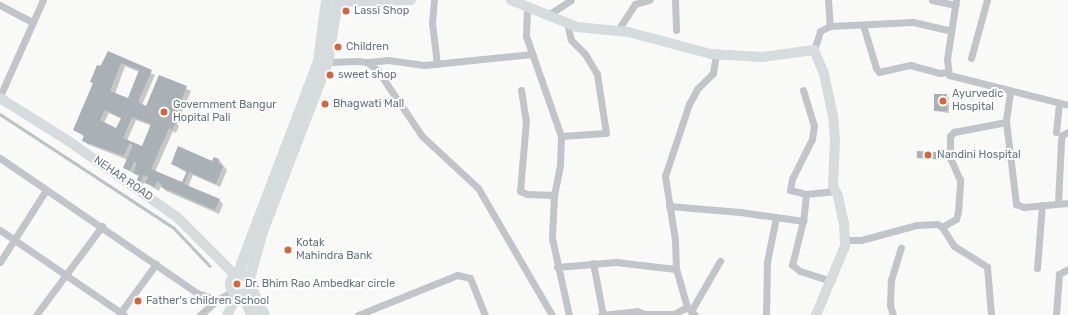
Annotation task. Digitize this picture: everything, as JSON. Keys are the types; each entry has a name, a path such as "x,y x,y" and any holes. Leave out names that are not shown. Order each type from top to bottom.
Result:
{"main road":[{"path":"264,315 242,288 230,283 236,275 327,62 333,1"},
{"path":"242,288 318,61 333,1"},
{"path":"236,275 252,315"}],"street":[{"path":"0,97 42,0"},
{"path":"333,1 409,0"},
{"path":"434,0 432,23 437,64"},
{"path":"511,0 568,24 618,30 716,55 762,57 814,50"},
{"path":"548,15 571,0"},
{"path":"618,30 635,4 649,0"},
{"path":"675,0 676,30"},
{"path":"828,0 830,26"},
{"path":"932,0 955,3 947,72"},
{"path":"971,58 987,0"},
{"path":"0,5 32,22"},
{"path":"527,7 524,29 562,136 560,165 554,195 552,238 557,267 569,315"},
{"path":"816,315 831,281 845,240 838,196 833,191 835,140 833,116 824,74 814,50 820,31 830,26 913,22 951,31"},
{"path":"562,136 606,133 597,74 585,54 571,40 568,24"},
{"path":"863,25 876,68 879,72 910,65 932,72 947,72 953,76 1010,92 1068,105"},
{"path":"532,54 424,65 388,60 369,62 422,136 478,188 552,315"},
{"path":"691,311 676,269 675,240 665,188 668,162 689,104 698,88 713,73 716,55"},
{"path":"327,62 358,61 373,66"},
{"path":"521,90 526,120 520,191 527,194 554,195"},
{"path":"803,90 812,114 812,139 789,186 794,193 806,194 833,191"},
{"path":"1010,92 1006,122 1016,204 1024,207 1068,202"},
{"name":"NEHAR ROAD","path":"0,97 67,140 178,218 236,275"},
{"path":"1056,132 1059,103"},
{"path":"845,240 861,240 871,236 928,224 942,227 956,218 958,212 960,180 950,158 950,136 954,132 1006,122"},
{"path":"1058,203 1060,141 1062,135 1068,132"},
{"path":"0,158 102,226 197,293 217,300"},
{"path":"0,262 46,190"},
{"path":"806,194 803,221 792,265 800,271 831,281"},
{"path":"1037,268 1042,205"},
{"path":"669,206 803,221"},
{"path":"766,315 767,262 776,218"},
{"path":"36,315 102,226"},
{"path":"942,227 954,246 987,268 991,315"},
{"path":"0,230 122,314 156,264"},
{"path":"893,315 890,305 891,280 901,248"},
{"path":"593,263 602,315 637,312 646,314 674,314 691,311 720,261"},
{"path":"557,267 616,262 676,269"},
{"path":"1056,315 1059,274 1068,268"},
{"path":"358,315 457,275 470,278 485,315"},
{"path":"200,315 217,300 242,288"},
{"path":"227,315 242,288"}],"building":[{"path":"108,51 152,70 138,102 146,106 159,75 187,86 173,120 176,122 172,130 169,128 151,169 182,182 187,171 171,164 178,146 212,161 214,157 219,159 218,163 223,166 216,184 189,172 184,184 220,199 215,210 161,187 162,184 157,181 155,187 145,183 148,177 143,175 141,182 137,180 139,175 133,173 137,163 134,162 130,171 123,168 133,145 129,144 124,156 82,141 84,135 73,130 93,83 90,82 97,65 101,66","holes":["121,63 139,70 128,98 110,91","105,110 121,118 116,128 100,120","132,117 151,124 142,146 123,138"]},
{"path":"934,94 947,94 947,111 934,111"},
{"path":"917,151 939,152 939,159 917,158"}],"waterway":[{"path":"0,114 174,228 210,266"}],"place":[{"name":"Lassi Shop","path":"346,11"},
{"name":"Children","path":"338,47"},
{"name":"sweet shop","path":"330,75"},
{"name":"Ayurvedic Hospital","path":"943,101"},
{"name":"Bhagwati Mall","path":"325,104"},
{"name":"Government Bangur Hopital Pali","path":"164,112"},
{"name":"Nandini Hospital","path":"928,155"},
{"name":"Kotak Mahindra Bank","path":"288,250"},
{"name":"Dr. Bhim Rao Ambedkar circle","path":"237,284"},
{"name":"Father's children School","path":"138,301"}]}
